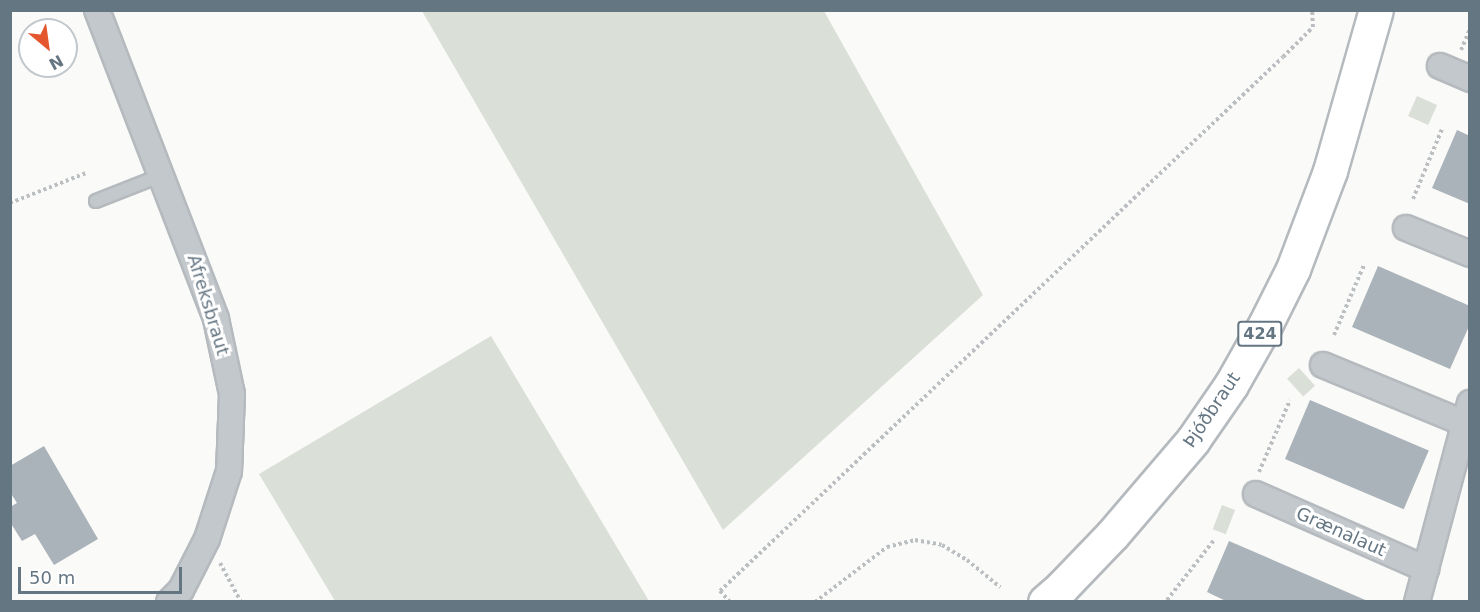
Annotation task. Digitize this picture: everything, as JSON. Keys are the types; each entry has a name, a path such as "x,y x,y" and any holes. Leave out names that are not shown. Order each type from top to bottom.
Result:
{"main road":[{"name":"Þjóðbraut","path":"1045,602 1112,535 1193,440 1231,385 1265,325 1293,269 1330,171 1376,10"}],"street":[{"name":"Afreksbraut","path":"98,10 216,319 232,394 229,471 207,539 181,590 169,602"},
{"path":"1440,66 1470,79"},
{"path":"1406,228 1470,254"},
{"path":"1323,365 1467,413 1417,602"},
{"name":"Grænalaut","path":"1258,483 1426,569"}],"lane":[{"path":"96,201 162,174"}],"path":[{"path":"730,602 720,591 1283,57 1313,27 1312,10"},
{"path":"1461,50 1470,29"},
{"path":"1413,199 1442,129"},
{"path":"10,203 86,173"},
{"path":"1334,335 1364,265"},
{"path":"1258,483 1290,400"},
{"path":"207,539 241,602"},
{"path":"815,602 887,547 915,540 942,545 967,560 1000,587"},
{"path":"1167,600 1214,540"}],"shaded area":[{"path":"422,11 824,11 983,295 723,530"},
{"path":"1417,96 1437,105 1428,125 1408,116"},
{"path":"491,336 649,601 335,601 259,474"},
{"path":"1299,368 1315,386 1303,397 1287,379"},
{"path":"1222,505 1235,510 1226,534 1213,529"}],"building":[{"path":"1457,130 1470,136 1470,204 1432,188"},
{"path":"1378,266 1470,306 1470,324 1450,369 1352,327"},
{"path":"1310,400 1429,450 1404,509 1285,459"},
{"path":"44,446 98,539 54,565 35,534 22,541 10,522 10,507 17,503 10,492 10,466"},
{"path":"1229,541 1370,602 1228,602 1207,592"}]}
